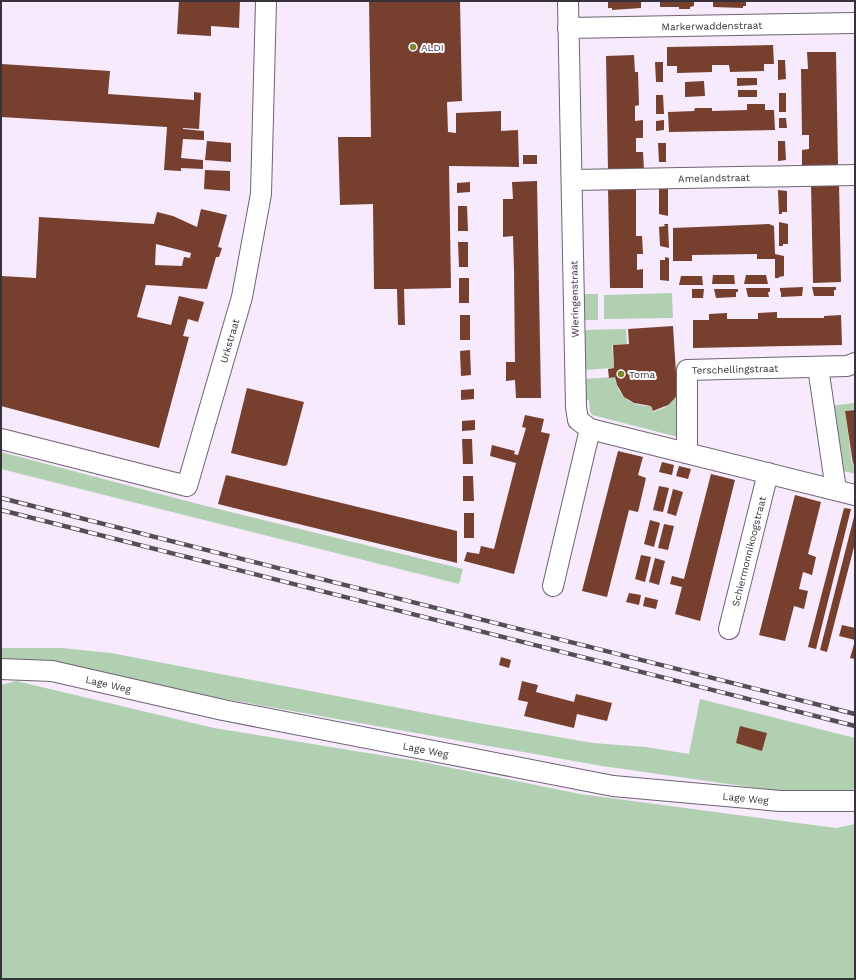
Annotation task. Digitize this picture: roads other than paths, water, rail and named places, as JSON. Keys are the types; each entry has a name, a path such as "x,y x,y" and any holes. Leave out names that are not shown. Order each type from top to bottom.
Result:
{"street":[{"name":"Urkstraat","path":"1,439 187,486 242,296 261,194 266,1"},
{"name":"Wieringenstraat","path":"568,1 573,180 576,407 578,420 590,429"},
{"name":"Markerwaddenstraat","path":"568,28 855,23"},
{"name":"Amelandstraat","path":"573,180 855,175"},
{"name":"Terschellingstraat","path":"687,453 687,370 848,366 855,363"},
{"path":"818,367 836,490"},
{"path":"553,586 590,429 855,495"},
{"name":"Schiermonnikoogstraat","path":"729,629 768,473"},
{"name":"Lage Weg","path":"1,669 52,672 223,710 613,786 780,801 855,801"}],"railway":[{"path":"1,498 855,714"},
{"path":"1,510 855,726"}],"place":[{"name":"ALDI","path":"413,47"},
{"name":"Toma","path":"621,374"}]}
